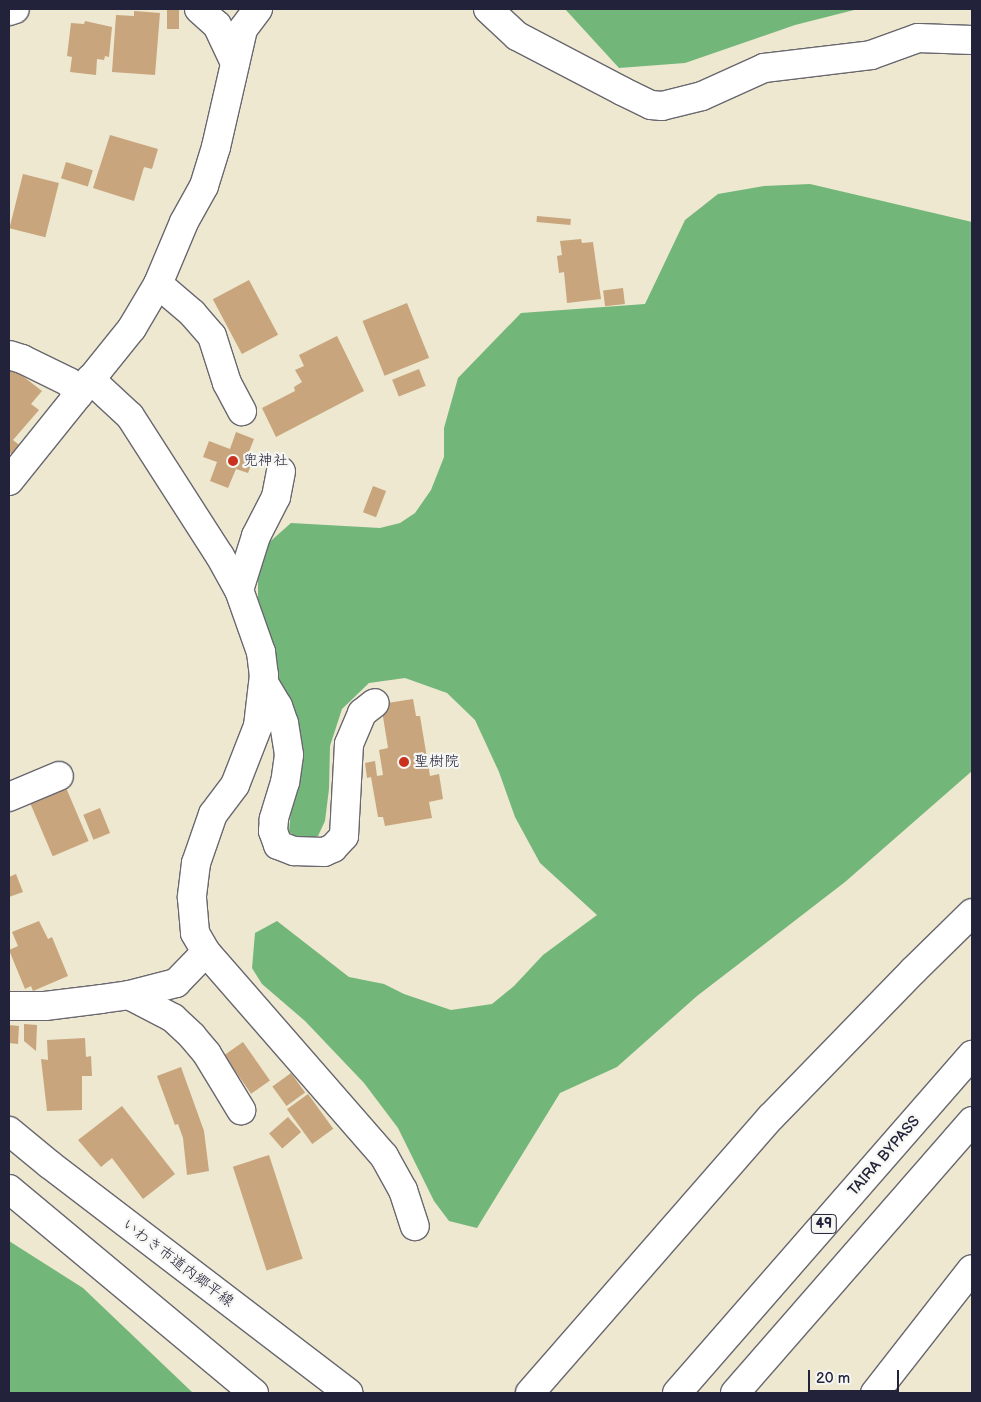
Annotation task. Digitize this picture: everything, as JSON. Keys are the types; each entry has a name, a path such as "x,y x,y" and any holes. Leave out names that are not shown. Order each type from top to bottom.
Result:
{"main road":[{"path":"9,11 15,9"},
{"path":"199,9 217,25 236,63"},
{"path":"9,481 132,328 158,284 184,222 204,186 243,29 258,9"},
{"path":"488,9 517,36 650,105 662,106 702,96 764,68 871,55 918,38 972,40"},
{"path":"158,284 192,313 212,336 227,383 242,411"},
{"path":"9,355 84,387 130,416 220,556 239,590 261,652 264,683 258,726 235,785 213,814 196,863 192,898 195,933 206,952 384,1156 403,1190 415,1226"},
{"path":"239,590 256,536 276,497 281,471"},
{"path":"264,683 278,706 284,723 289,755 285,782 274,819 273,831 278,844 294,851 324,852 333,848 344,836 350,744 362,712 375,703"},
{"path":"9,797 59,776"},
{"path":"530,1393 771,1117 972,913"},
{"path":"9,1006 45,1006 129,995 176,983 206,952"},
{"path":"129,995 173,1018 192,1036 207,1054 241,1110"},
{"name":"TAIRA BYPASS","path":"677,1393 972,1055"},
{"path":"735,1393 972,1121"},
{"name":"いわき市道内郷平線","path":"9,1131 349,1393"},
{"path":"9,1189 254,1393"},
{"path":"875,1393 972,1269"}],"green space":[{"path":"565,9 858,9 795,25 685,63 619,68"},
{"path":"810,184 972,222 972,771 845,882 697,996 617,1067 560,1093 477,1228 449,1221 434,1201 398,1128 364,1083 305,1021 262,984 252,968 255,933 277,921 349,977 384,984 404,994 451,1010 492,1004 514,986 543,955 597,915 540,863 515,817 499,772 475,720 447,693 405,678 369,683 342,709 330,746 329,789 325,821 318,836 301,840 289,832 296,751 258,602 258,569 265,546 291,523 380,528 400,523 415,513 431,490 444,457 444,428 458,378 521,313 645,304 685,220 718,194 764,186"},
{"path":"9,1241 83,1288 193,1393 9,1393"}],"building":[{"path":"167,9 179,9 179,29 167,29"},
{"path":"134,11 160,13 155,75 112,72 116,15 134,16"},
{"path":"85,21 112,27 109,57 105,56 104,60 97,59 96,75 70,72 72,57 67,56 71,23 84,24"},
{"path":"110,135 158,149 152,169 144,167 134,201 93,188"},
{"path":"66,162 93,170 88,186 61,178"},
{"path":"23,174 59,183 45,237 9,228"},
{"path":"537,216 571,219 570,225 536,222"},
{"path":"581,239 582,243 593,242 601,299 567,303 564,272 559,273 557,256 562,255 560,241"},
{"path":"249,280 278,335 242,354 213,299"},
{"path":"623,288 625,304 605,306 603,290"},
{"path":"407,303 429,358 385,376 362,321"},
{"path":"337,336 364,391 276,437 262,408 295,391 294,387 302,382 295,370 304,366 299,355"},
{"path":"11,367 42,391 31,404 39,410 13,440 27,451 20,460 9,452 9,371"},
{"path":"419,369 426,386 399,397 392,380"},
{"name":"兜神社","path":"236,432 254,439 247,457 253,460 248,473 236,469 228,488 210,481 217,462 203,457 209,441 230,449"},
{"path":"373,486 386,491 376,517 363,512"},
{"name":"聖樹院","path":"413,699 416,716 420,716 430,776 439,774 443,799 429,802 432,818 385,826 383,817 378,817 371,777 367,778 365,763 375,761 377,776 383,775 379,750 388,748 381,704"},
{"path":"64,783 89,841 53,856 28,798"},
{"path":"100,808 110,833 93,840 83,815"},
{"path":"16,874 23,892 9,897 9,877"},
{"path":"39,921 48,939 52,937 68,976 33,991 31,986 25,989 9,950 18,946 12,932"},
{"path":"24,1024 37,1025 36,1051 24,1041"},
{"path":"9,1025 19,1026 18,1044 9,1043"},
{"path":"85,1038 86,1057 91,1056 92,1076 82,1076 82,1110 47,1111 41,1059 48,1060 47,1040"},
{"path":"243,1042 270,1081 251,1094 224,1055"},
{"path":"181,1067 204,1131 209,1171 187,1175 183,1138 178,1124 175,1125 157,1076"},
{"path":"291,1073 305,1092 286,1106 272,1087"},
{"path":"308,1094 333,1129 312,1144 287,1109"},
{"path":"122,1106 175,1174 143,1199 112,1158 101,1167 78,1140"},
{"path":"288,1117 301,1132 282,1148 269,1133"},
{"path":"269,1155 303,1259 267,1270 233,1167"}],"place":[{"name":"兜神社","path":"233,461"},
{"name":"聖樹院","path":"404,762"}]}
